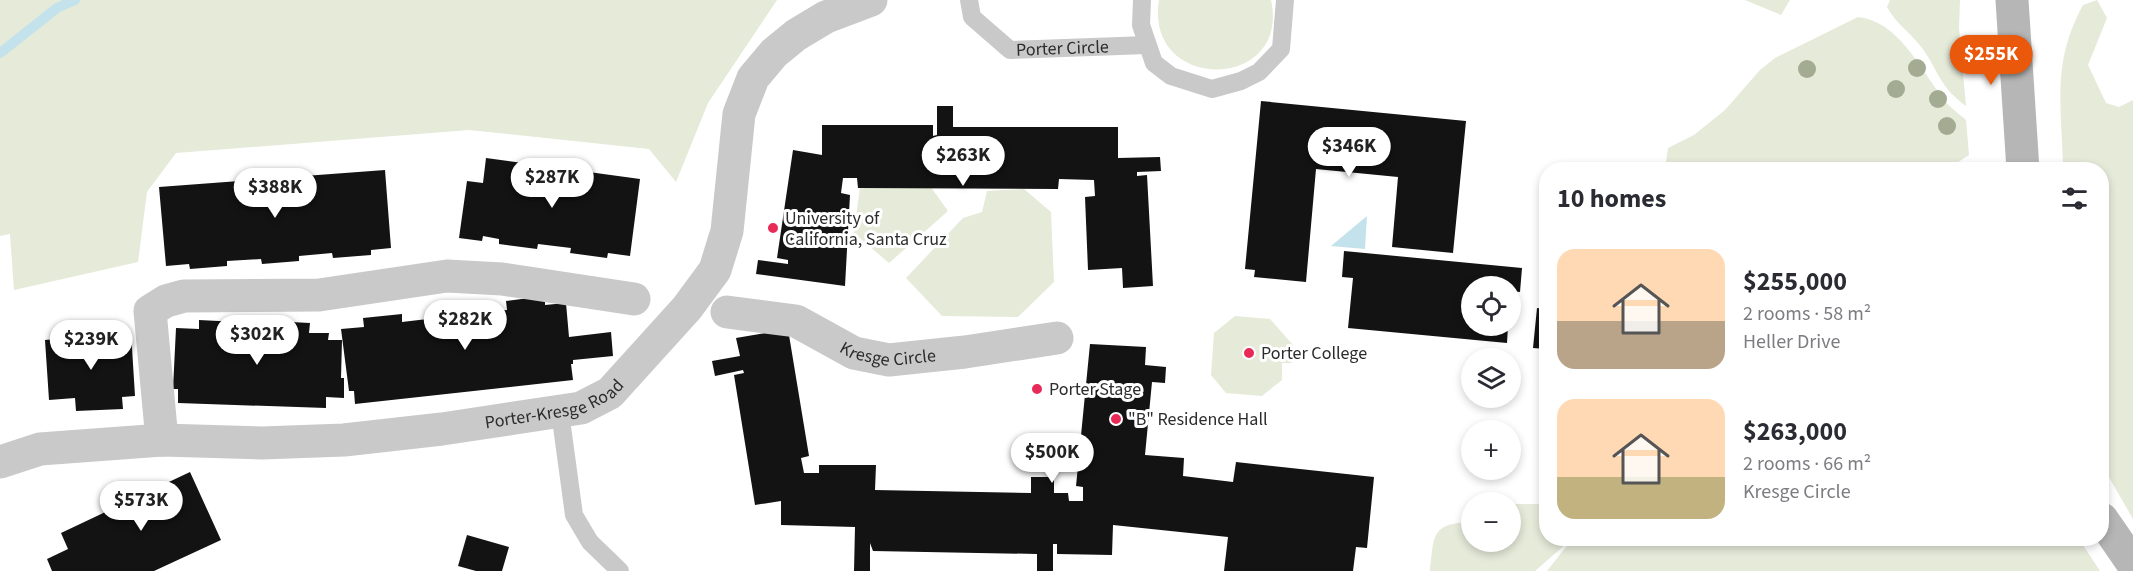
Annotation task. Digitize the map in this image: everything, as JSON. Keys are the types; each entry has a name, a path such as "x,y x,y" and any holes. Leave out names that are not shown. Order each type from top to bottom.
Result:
{"main road":[{"path":"2012,0 2022,162"},
{"path":"2109,529 2133,564"}],"street":[{"name":"Porter-Kresge Road","path":"0,462 40,449 162,440 262,443 344,440 560,412 580,408 610,393 687,308 715,270 727,231 739,114 753,78 774,53 796,35 826,17 871,0"},
{"path":"162,440 150,311 166,301 184,296 327,294 447,276 502,279 634,299"},
{"name":"Kresge Circle","path":"727,312 796,321 854,353 890,360 965,352 1057,338"}],"lane":[{"name":"Porter Circle","path":"969,0 972,17 1010,50 1147,45"},
{"path":"1142,0 1141,25 1154,63 1171,76 1212,89 1241,81 1259,72 1281,49 1285,0"},
{"path":"560,412 574,515 590,542 620,571"}],"green space":[{"path":"0,0 777,0 708,103 676,182 649,149 469,130 176,153 147,192 138,262 14,290 10,234 0,236"},
{"path":"1159,0 1271,0 1271,30 1260,52 1240,65 1217,69 1193,65 1173,52 1160,30"},
{"path":"1745,0 1790,0 1781,15"},
{"path":"1890,0 1960,0 1959,28 1966,106 1943,83 1925,52 1890,12 1887,7"},
{"path":"2097,0 2107,18 2088,65 2106,103 2119,107 2133,100 2133,519 2109,477 2109,162 2063,162 2060,105 2062,66 2073,26 2083,5"},
{"path":"1858,17 1872,20 1896,36 1944,100 1966,120 1969,155 1958,162 1666,162 1668,148 1694,135 1725,110 1760,70 1775,58"},
{"path":"930,186 948,211 889,263 854,233 860,187"},
{"path":"1024,189 1051,212 1054,282 1018,317 942,316 906,278 963,218 982,212 987,191"},
{"path":"1235,316 1270,319 1293,345 1292,363 1282,363 1282,380 1262,396 1226,393 1211,375 1214,333"},
{"path":"1521,504 1539,504 1539,546 1564,546 1535,571 1430,571 1432,549 1437,534 1448,525 1461,523 1461,552 1521,552"},
{"path":"1567,546 2084,546 2100,571 1547,571"}],"water":[{"path":"1367,216 1365,249 1331,246"}],"building":[{"path":"1261,101 1466,121 1453,253 1392,247 1398,177 1316,169 1306,282 1254,277 1255,270 1245,269"},
{"path":"937,106 953,106 953,127 1118,127 1118,158 1160,157 1161,171 1137,172 1137,176 1147,175 1153,286 1123,288 1122,268 1088,270 1085,197 1095,196 1094,180 1059,179 1058,189 858,188 857,178 843,178 841,193 850,195 845,286 756,274 758,260 788,264 788,260 777,258 793,150 822,155 822,125 933,125 933,136 937,135"},
{"path":"486,158 640,179 630,256 608,253 607,258 570,253 571,248 538,244 537,249 499,244 499,239 483,236 482,241 459,238 467,181 483,183"},
{"path":"385,170 391,248 371,250 371,255 333,258 332,253 299,256 299,261 262,264 261,259 227,261 227,266 190,269 189,264 166,266 159,187"},
{"path":"1344,251 1522,268 1521,280 1521,276 1461,276 1461,336 1507,336 1507,343 1348,328 1353,278 1342,277"},
{"path":"545,296 545,305 566,303 569,337 611,332 613,356 573,360 571,364 573,380 355,404 354,391 349,391 341,329 364,327 363,318 402,314 402,322 436,318 435,309 473,305 473,313 507,310 506,301"},
{"path":"1537,308 1539,308 1539,348 1533,348"},
{"path":"199,320 238,322 237,331 271,332 271,321 310,323 309,333 329,333 328,340 342,340 341,378 344,378 344,398 326,397 326,408 178,403 178,389 173,389 176,328 199,329"},
{"name":"\"B\" Residence Hall","path":"788,329 809,456 801,458 804,473 819,473 819,465 876,465 875,490 1031,493 1031,477 1054,477 1054,493 1068,493 1069,501 1083,501 1083,487 1076,486 1090,344 1146,347 1145,365 1166,367 1165,383 1152,382 1145,455 1184,458 1183,476 1233,482 1236,462 1374,477 1367,548 1356,547 1353,571 1224,571 1228,537 1113,525 1112,555 1057,554 1057,544 1053,544 1053,571 1037,571 1037,554 873,551 870,543 870,571 854,571 855,527 781,525 781,501 755,505 734,375 744,373 743,370 715,376 712,361 740,356 736,338"},
{"path":"131,332 135,396 122,397 123,409 76,411 75,398 49,400 45,340"},
{"path":"190,472 221,540 154,571 52,571 47,559 68,549 61,533"},
{"path":"467,535 509,547 502,571 476,571 458,566"}],"waterway":[{"path":"0,53 57,8 75,0"}],"place":[{"name":"University of California, Santa Cruz","path":"773,228"},
{"name":"Porter College","path":"1249,353"},
{"name":"Porter Stage","path":"1037,389"},
{"name":"\"B\" Residence Hall","path":"1116,419"}]}
